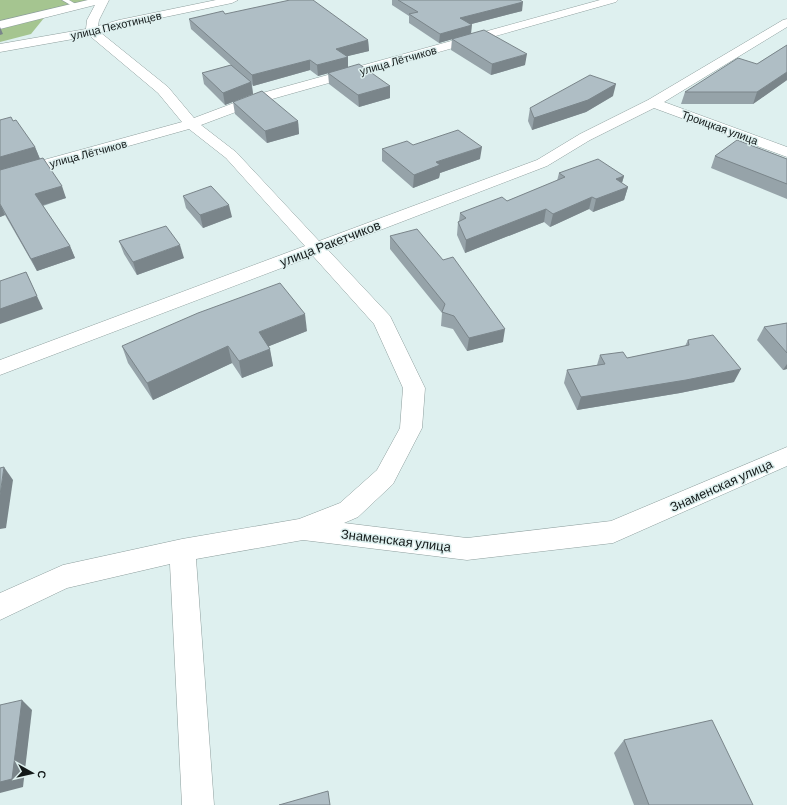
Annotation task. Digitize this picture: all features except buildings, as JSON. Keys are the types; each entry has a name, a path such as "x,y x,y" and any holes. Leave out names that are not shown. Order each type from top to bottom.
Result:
{"street":[{"path":"0,25 102,0"},
{"path":"102,0 93,20 92,32 163,90 191,124 231,155 383,321 414,388 411,428 385,477 349,510 303,528"},
{"name":"улица Пехотинцев","path":"0,48 92,32 119,23 232,0"},
{"name":"улица Лётчиков","path":"0,177 191,124 260,98 612,0"},
{"name":"улица Ракетчиков","path":"0,368 542,163 585,137 653,103 787,22"},
{"path":"767,35 780,38"},
{"name":"Троицкая улица","path":"653,103 787,152"},
{"name":"Знаменская улица","path":"0,606 63,577 182,550 303,528 467,549 613,532 787,456"},
{"path":"182,550 198,805"}],"lane":[{"path":"65,0 76,6"}],"green space":[{"path":"0,0 89,0 44,18 31,34 0,42"}]}
